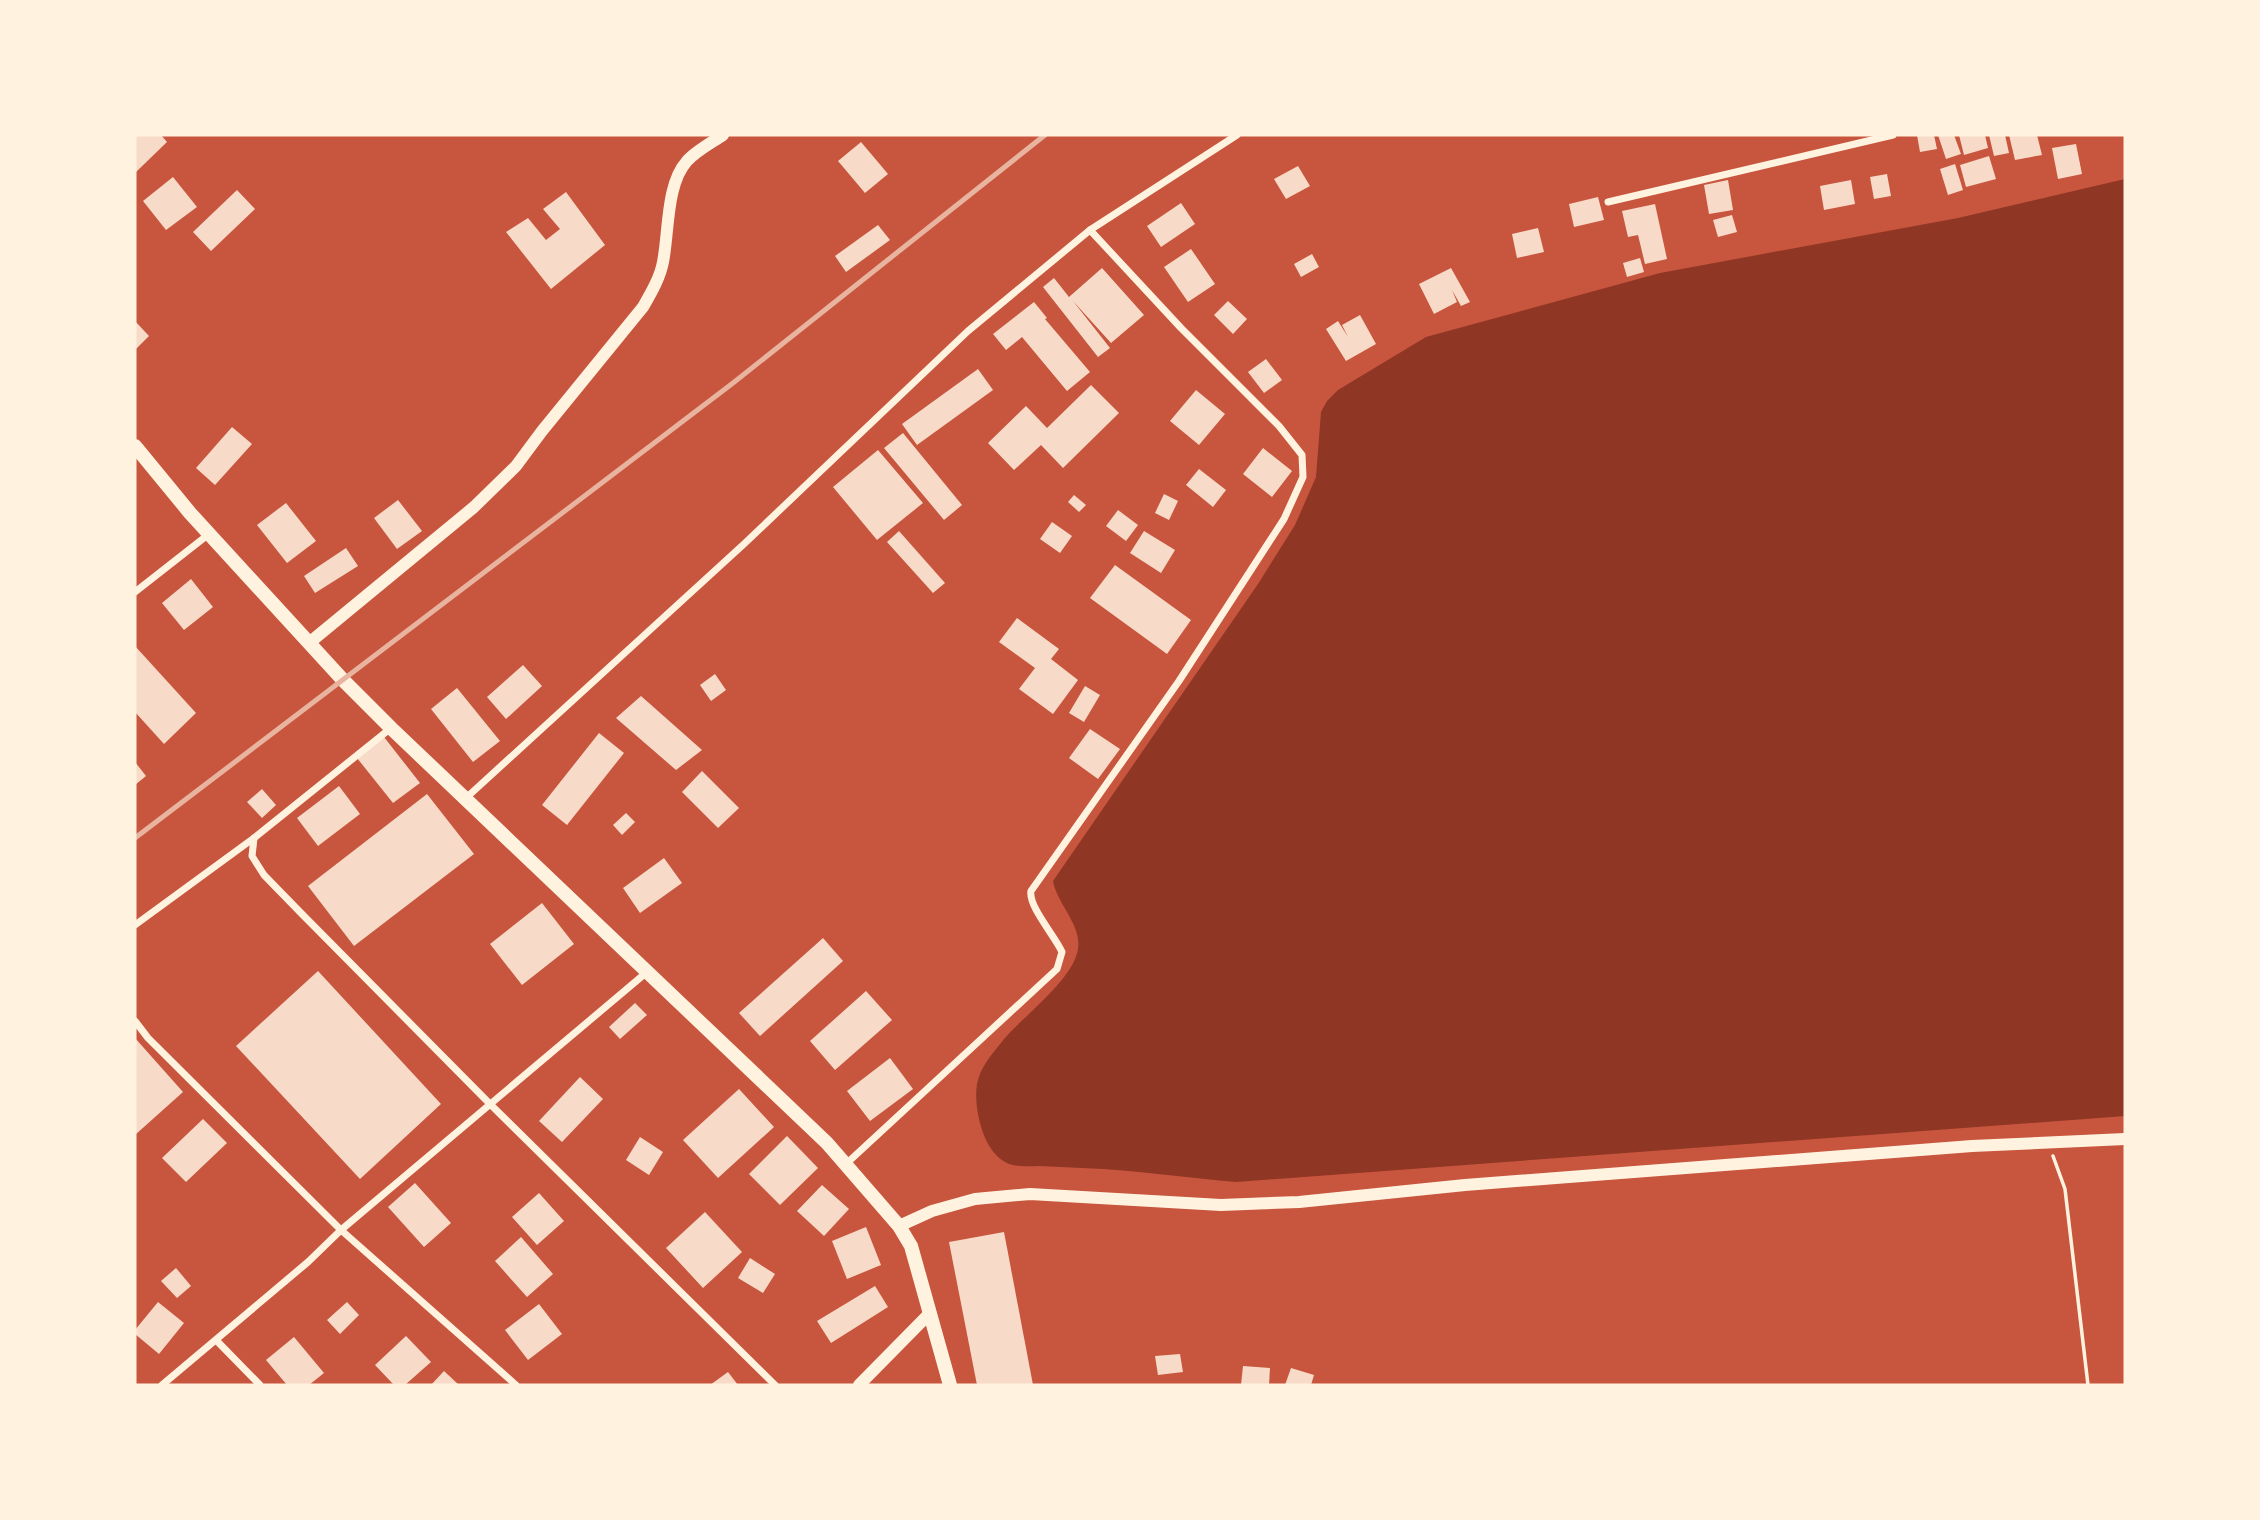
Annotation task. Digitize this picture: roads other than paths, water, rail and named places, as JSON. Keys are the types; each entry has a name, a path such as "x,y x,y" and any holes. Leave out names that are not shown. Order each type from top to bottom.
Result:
{"main road":[{"path":"135,446 190,513 391,728 827,1143 899,1226 911,1246 950,1385"}],"street":[{"path":"309,643 474,507 516,466 542,430 643,307 663,264 678,173 687,160 723,135"},
{"path":"465,799 744,544 968,331 1090,230 1237,135"},
{"path":"1608,202 1893,135"},
{"path":"845,1164 1057,969 1062,952 1030,901 1031,891 1179,681 1284,519 1303,477 1302,455 1287,436 1090,230"},
{"path":"135,592 209,533"},
{"path":"135,925 254,838 391,728"},
{"path":"254,838 252,856 264,875 490,1104 775,1385"},
{"path":"162,1385 647,972"},
{"path":"135,1021 148,1038 341,1230 516,1385"},
{"path":"899,1226 932,1211 975,1199 1030,1194 1221,1205 1286,1203 1465,1185 2125,1139"},
{"path":"859,1385 929,1314"},
{"path":"216,1340 260,1385"}],"railway":[{"path":"135,838 733,383 1045,135"}]}
